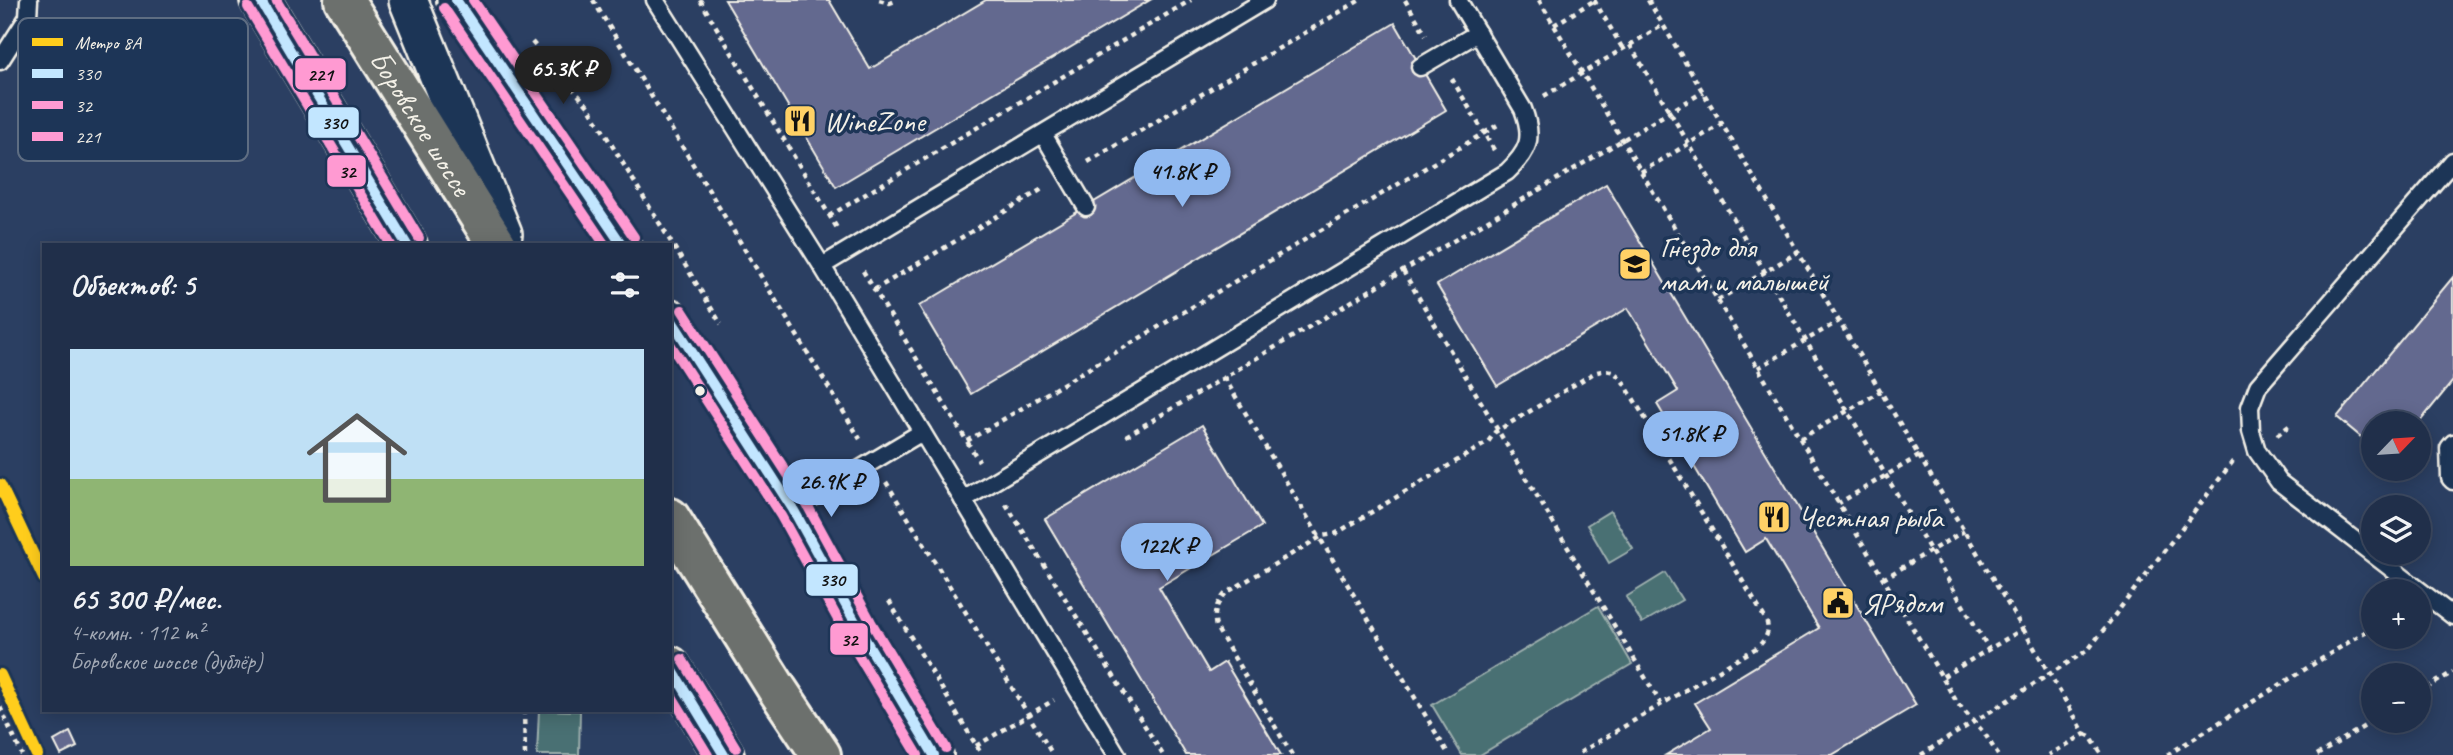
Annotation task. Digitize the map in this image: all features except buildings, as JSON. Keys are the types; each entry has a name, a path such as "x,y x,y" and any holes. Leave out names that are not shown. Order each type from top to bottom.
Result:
{"main road":[{"path":"260,0 406,243"},
{"name":"Боровское шоссе","path":"344,0 497,243"},
{"path":"672,521 821,755"},
{"path":"672,669 724,755"}],"street":[{"path":"408,0 507,243"},
{"path":"456,0 621,243"},
{"path":"672,321 793,509 933,755"}],"lane":[{"path":"27,18 29,0"},
{"path":"655,0 822,267 1116,755"},
{"path":"822,267 1265,0"},
{"path":"963,500 1507,172 1521,159 1528,144 1529,126 1523,109 1458,0"},
{"path":"0,61 18,33"},
{"path":"1420,67 1478,33"},
{"path":"1043,134 1086,207"},
{"path":"2453,161 2258,386 2250,407 2251,431 2257,451 2279,482 2453,616"},
{"path":"793,509 922,432"},
{"path":"2453,443 2449,448 2449,478 2453,481"}],"path":[{"path":"593,0 1053,755"},
{"path":"700,0 992,482"},
{"path":"879,0 890,3 898,0"},
{"path":"829,216 1191,0"},
{"path":"874,290 1360,0"},
{"path":"967,441 1484,133 1405,0"},
{"path":"1539,0 1958,704 1985,734 1997,755"},
{"path":"1554,25 1595,0 1623,49 1663,25"},
{"path":"1648,0 2085,734 2090,736 2102,755"},
{"path":"1630,45 1989,649"},
{"path":"1116,442 1703,92"},
{"path":"1642,172 1722,124"},
{"path":"1717,300 1798,252"},
{"path":"1403,271 1661,704"},
{"path":"1758,369 1839,321"},
{"path":"1292,755 1216,627 1214,618 1219,601 1226,593 1320,537 1335,534 1488,442 1498,430 1594,373 1606,369 1615,371 1631,395 1769,628 1767,636 1758,647 1576,755"},
{"path":"1224,377 1449,755"},
{"path":"1800,439 1881,391"},
{"path":"1839,504 1919,456"},
{"path":"1921,755 1930,753 2088,650 2234,460"},
{"path":"1008,506 1163,755"},
{"path":"1884,579 1964,531"},
{"path":"892,607 982,755"},
{"path":"1942,677 2023,629"},
{"path":"2166,755 2361,635"},
{"path":"2431,685 2453,672"},
{"path":"976,746 1075,687"},
{"path":"0,708 22,755"},
{"path":"524,712 525,755"},
{"path":"2317,755 2361,728"},
{"path":"2049,755 2085,734"}],"green space":[{"path":"1610,511 1633,549 1609,563 1587,525"},
{"path":"1665,573 1682,600 1642,623 1626,597"},
{"path":"1598,606 1632,664 1480,755 1462,755 1432,705"},
{"path":"539,712 580,712 579,755 537,755"}],"metro line":[{"name":"8А","path":"0,485 42,574"},
{"name":"8А","path":"0,675 37,755"}],"transit line":[{"name":"330","path":"260,0 406,243"},
{"name":"221","path":"276,0 419,238"},
{"name":"330","path":"456,0 621,243"},
{"name":"221","path":"473,0 634,237"},
{"name":"32","path":"248,7 390,243"},
{"name":"32","path":"444,8 604,243"},
{"name":"221","path":"682,310 805,501 871,622 946,748"},
{"name":"330","path":"672,321 793,509 859,629 934,755"},
{"name":"32","path":"672,347 781,516 847,636 918,755"},
{"name":"221","path":"682,659 736,748"},
{"name":"330","path":"672,669 724,755"},
{"name":"32","path":"672,696 708,755"}],"place":[{"name":"WineZone","path":"800,121"},
{"name":"Гнездо для мам и малышей","path":"1635,264"},
{"name":"Честная рыба","path":"1774,517"},
{"name":"ЯРядом","path":"1838,603"}]}
